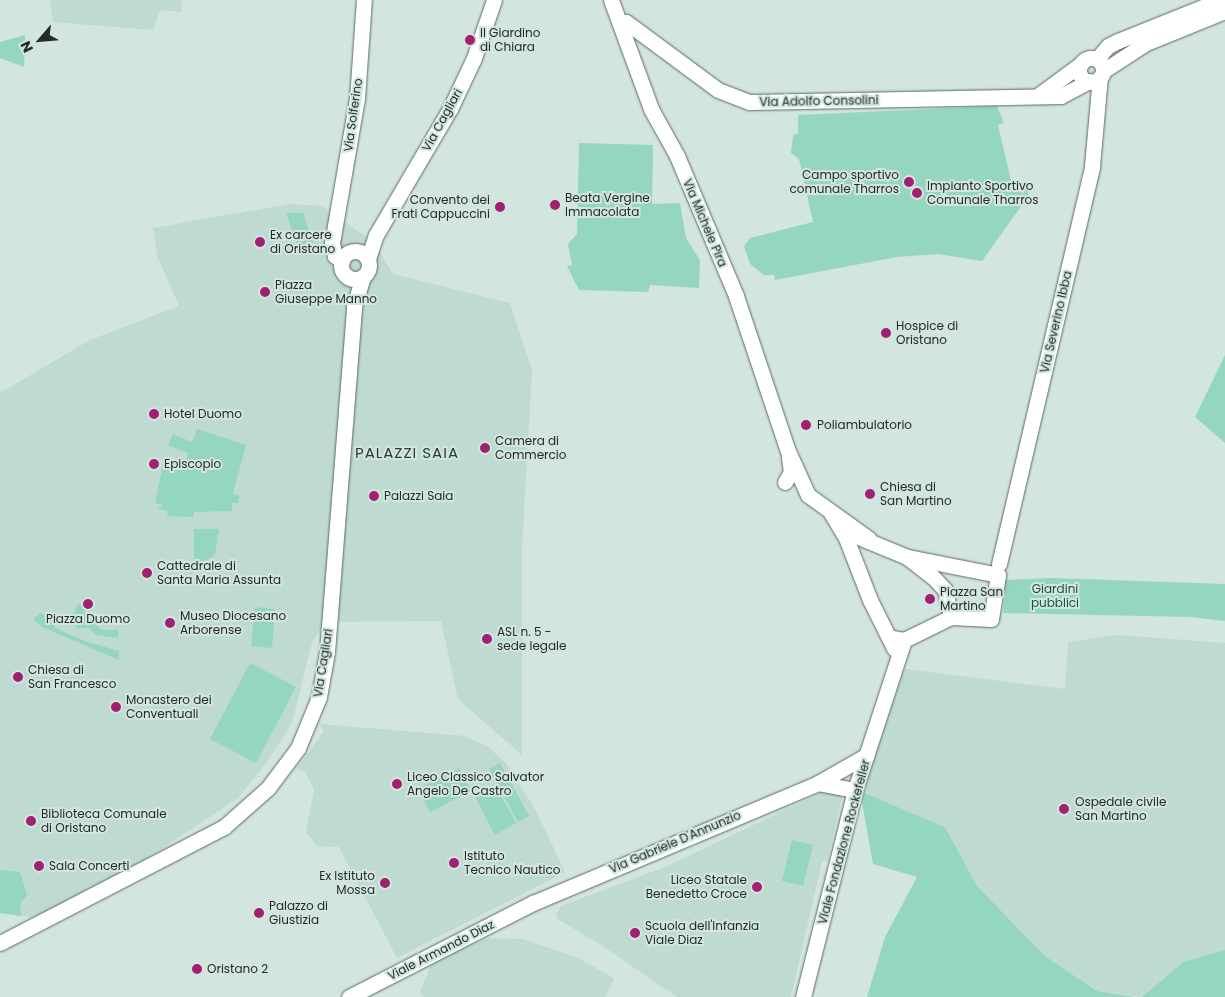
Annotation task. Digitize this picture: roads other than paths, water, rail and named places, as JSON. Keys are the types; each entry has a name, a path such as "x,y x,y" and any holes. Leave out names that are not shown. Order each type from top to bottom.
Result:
{"street":[{"name":"Via Solferino","path":"349,254 335,229 357,99 364,0"},
{"name":"Via Cagliari","path":"368,259 376,235 450,109 474,58 494,0"},
{"name":"Via Michele Pira","path":"611,0 622,24 629,53 651,109 677,156 736,296 788,451 808,495 829,510"},
{"path":"1097,72 1108,46 1220,0"},
{"path":"1097,72 1146,43 1225,11"},
{"name":"Via Adolfo Consolini","path":"622,24 626,22 718,90 750,102 1040,94 1066,95 1097,72"},
{"path":"1040,94 1087,59 1097,72"},
{"name":"Via Severino Ibba","path":"999,564 1092,166 1097,72"},
{"name":"Via Cagliari","path":"349,254 376,235"},
{"path":"349,254 368,259 369,271 363,278 355,280 346,276 341,268 349,254"},
{"name":"Via Cagliari","path":"346,276 355,304"},
{"name":"Via Cagliari","path":"0,943 224,827 268,788 298,748 319,697 327,652 355,304 363,278"},
{"name":"Via Michele Pira","path":"785,482 791,472 788,451"},
{"path":"829,510 869,539 907,557 998,575 991,619 951,617 898,639 870,600 853,555 829,510"},
{"path":"853,555 855,541 869,539"},
{"path":"907,557 945,590 951,617"},
{"name":"Viale Fondazione Rockefeller","path":"803,997 855,790 896,658 898,639"},
{"name":"Via Gabriele D'Annunzio","path":"533,903 818,783 867,755"},
{"path":"818,783 855,790"},
{"name":"Viale Armando Diaz","path":"349,997 533,903"}],"place":[{"name":"Il Giardino di Chiara","path":"470,40"},
{"name":"Campo sportivo comunale Tharros","path":"909,182"},
{"name":"Impianto Sportivo Comunale Tharros","path":"917,193"},
{"name":"Beata Vergine Immacolata","path":"555,205"},
{"name":"Convento dei Frati Cappuccini","path":"500,207"},
{"name":"Ex carcere di Oristano","path":"260,242"},
{"name":"Piazza Giuseppe Manno","path":"265,292"},
{"name":"Hospice di Oristano","path":"886,333"},
{"name":"Hotel Duomo","path":"154,414"},
{"name":"Poliambulatorio","path":"806,425"},
{"name":"Camera di Commercio","path":"485,448"},
{"name":"Episcopio","path":"154,464"},
{"name":"Chiesa di San Martino","path":"870,494"},
{"name":"Palazzi Saia","path":"374,496"},
{"name":"Cattedrale di Santa Maria Assunta","path":"147,573"},
{"name":"Piazza San Martino","path":"930,599"},
{"name":"Piazza Duomo","path":"88,604"},
{"name":"Museo Diocesano Arborense","path":"170,623"},
{"name":"ASL n. 5 - sede legale","path":"487,639"},
{"name":"Chiesa di San Francesco","path":"18,677"},
{"name":"Monastero dei Conventuali","path":"116,707"},
{"name":"Liceo Classico Salvator Angelo De Castro","path":"397,784"},
{"name":"Ospedale civile San Martino","path":"1064,809"},
{"name":"Biblioteca Comunale di Oristano","path":"31,821"},
{"name":"Istituto Tecnico Nautico","path":"454,863"},
{"name":"Sala Concerti","path":"39,866"},
{"name":"Ex Istituto Mossa","path":"385,883"},
{"name":"Liceo Statale Benedetto Croce","path":"757,887"},
{"name":"Palazzo di Giustizia","path":"259,913"},
{"name":"Scuola dell'Infanzia Viale Diaz","path":"635,933"},
{"name":"Oristano 2","path":"197,969"}],"district":[{"name":"PALAZZI SAIA","path":"407,453"}],"park label":[{"name":"Giardini pubblici","path":"1055,596"}]}
